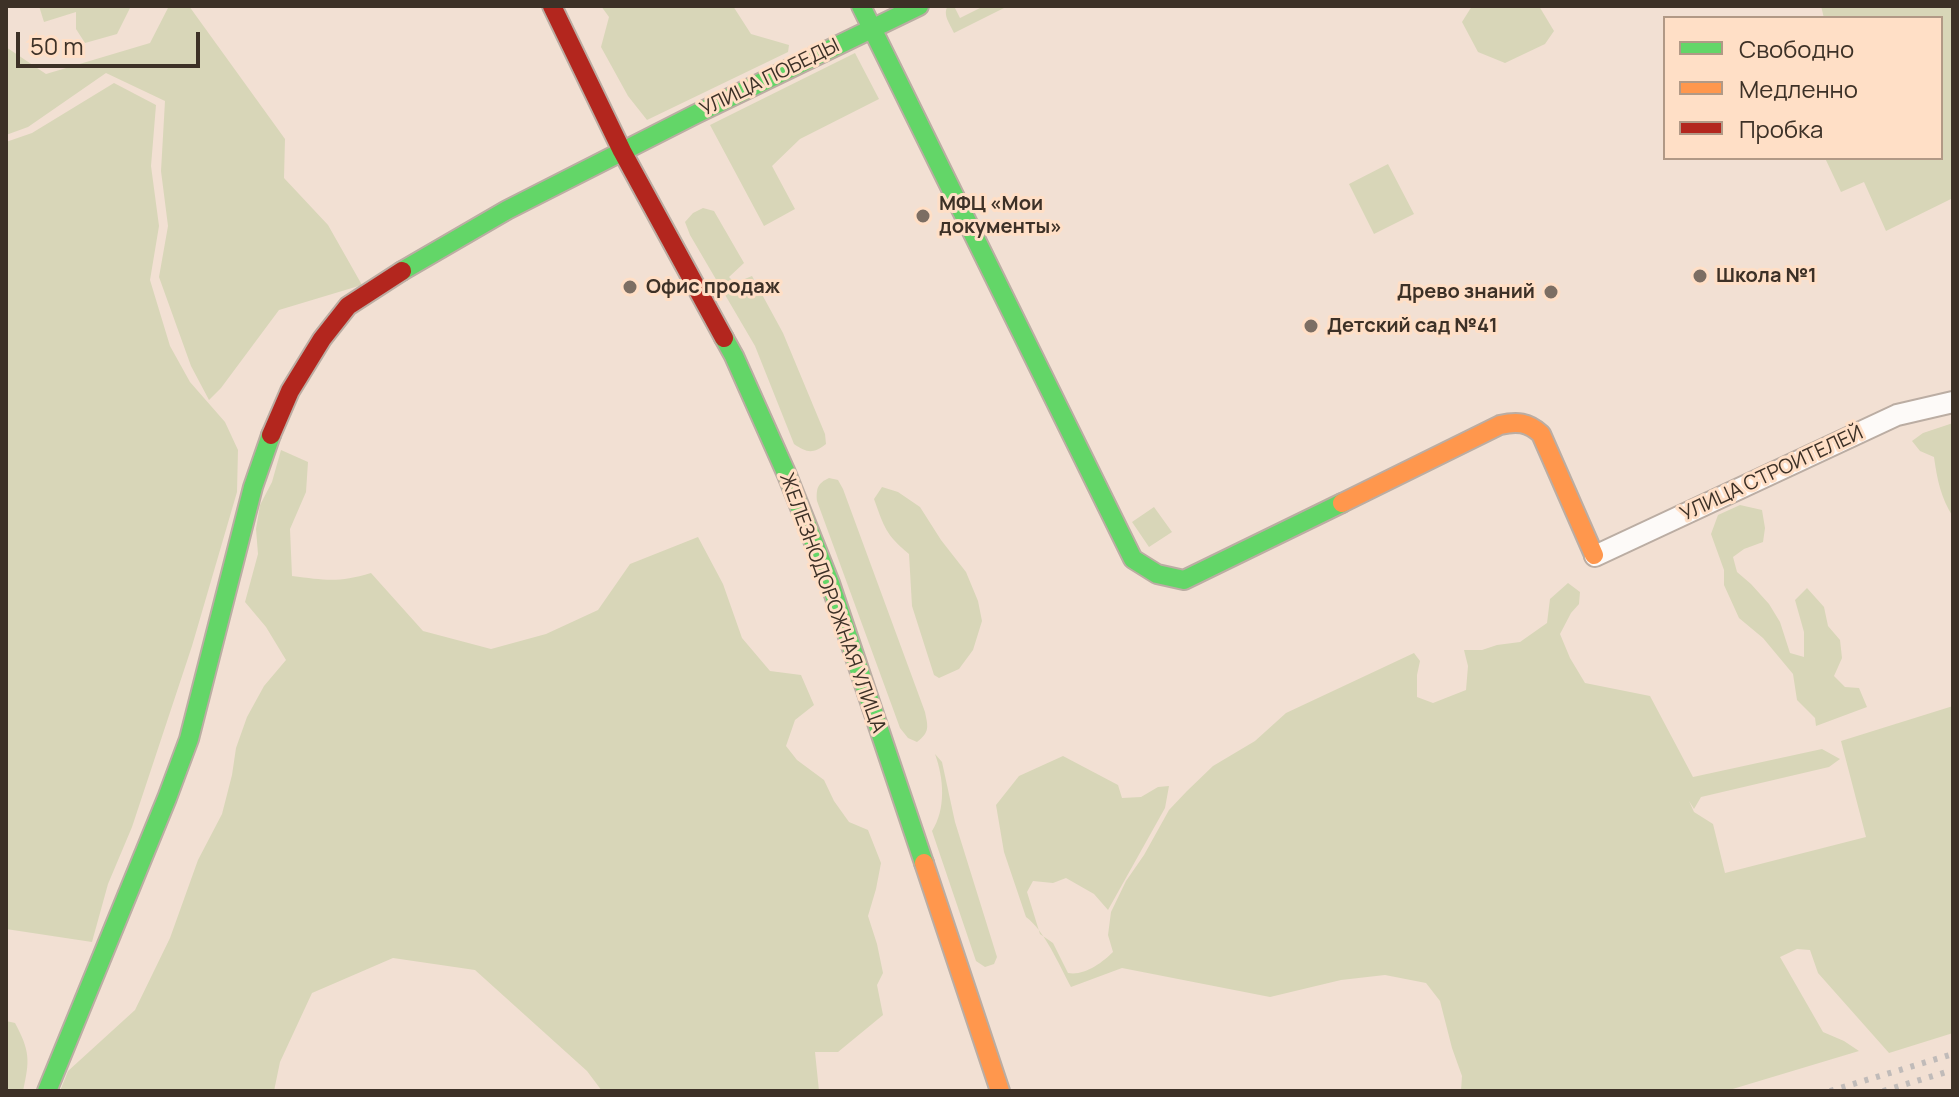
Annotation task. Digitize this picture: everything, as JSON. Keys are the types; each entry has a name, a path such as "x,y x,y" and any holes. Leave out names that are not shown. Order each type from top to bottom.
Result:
{"street":[{"name":"ЖЕЛЕЗНОДОРОЖНАЯ УЛИЦА","path":"552,6 622,151 734,356 787,475 830,583 1000,1091"},
{"path":"861,6 1133,559 1157,574 1184,580 1500,425 1512,422 1524,422 1541,434 1595,556"},
{"name":"УЛИЦА ПОБЕДЫ","path":"47,1091 189,739 253,487 270,437 290,391 322,339 348,306 485,223 622,151 919,6"},
{"name":"УЛИЦА СТРОИТЕЛЕЙ","path":"1595,556 1897,415 1953,402"}],"shaded area":[{"path":"39,6 131,6 117,34 85,43 76,29 76,12 44,22"},
{"path":"169,6 189,6 285,139 284,178 328,225 362,285 279,310 209,400 191,366 159,277 168,226 161,171 165,101 106,73 28,127 6,135 6,47 46,74 150,43"},
{"path":"601,6 733,6 751,34 789,45 788,52 647,120 628,96 601,47 609,17"},
{"path":"948,6 954,6 960,18 984,6 1008,6 954,33 946,16"},
{"path":"1472,6 1539,6 1554,31 1545,44 1505,63 1478,52 1462,22"},
{"path":"1821,6 1953,6 1953,198 1886,231 1864,182 1841,192 1826,160 1943,160 1943,16 1824,16"},
{"path":"855,53 879,99 800,139 772,166 795,209 764,226 710,125"},
{"path":"114,83 156,105 151,166 159,226 150,280 170,346 190,382 225,422 238,450 237,492 192,646 132,827 108,884 92,942 6,929 6,142 32,133"},
{"path":"1388,164 1414,214 1374,234 1349,184"},
{"path":"703,208 714,211 744,263 729,277 735,283 752,276 783,333 825,434 826,444 814,451 806,451 794,444 755,346 690,235 685,222"},
{"path":"1953,423 1953,517 1940,488 1934,457 1920,451 1912,441 1923,433"},
{"path":"281,450 308,462 306,492 290,529 292,576 332,580 371,573 423,631 491,649 546,634 598,610 630,564 698,537 723,584 742,638 770,671 801,675 814,705 795,720 786,746 797,760 824,780 849,822 868,830 881,863 868,916 883,973 877,985 883,1015 838,1052 815,1052 819,1091 602,1091 587,1071 475,970 393,958 312,993 280,1062 274,1091 60,1091 68,1071 135,1010 170,938 198,860 222,814 236,748 247,717 264,686 286,660 266,627 245,602 258,554 256,529 260,505 272,482"},
{"path":"829,478 838,480 843,489 925,712 927,729 917,742 908,738 900,728 817,501 818,486"},
{"path":"882,487 898,492 920,507 966,572 978,601 982,621 973,650 959,669 939,678 934,675 912,606 909,554 887,530 874,499"},
{"path":"1740,505 1762,510 1765,528 1763,542 1733,557 1737,572 1769,604 1780,622 1790,653 1804,657 1804,632 1795,600 1807,588 1824,607 1828,626 1840,640 1842,658 1834,676 1845,687 1859,688 1867,707 1816,726 1815,718 1797,700 1793,674 1763,638 1739,618 1724,585 1724,570 1711,534 1718,515"},
{"path":"1154,507 1172,532 1149,547 1132,522"},
{"path":"1568,583 1580,592 1579,604 1560,634 1585,683 1650,696 1693,777 1822,749 1840,759 1829,767 1701,797 1694,809 1689,801 1694,812 1713,824 1725,873 1866,837 1841,741 1953,706 1953,1033 1889,1053 1818,973 1810,950 1797,949 1780,957 1823,1032 1859,1051 1726,1091 1461,1091 1462,1076 1440,1001 1426,983 1385,975 1341,980 1270,997 1122,968 1071,987 1043,936 1053,943 1068,973 1080,973 1098,964 1113,952 1108,935 1111,912 1126,881 1169,810 1213,766 1255,741 1286,713 1414,653 1420,661 1417,697 1433,703 1466,690 1468,666 1464,650 1482,650 1520,642 1547,623 1550,599"},
{"path":"935,754 942,762 955,822 997,957 994,964 985,967 976,961 932,831 940,813 942,794"},
{"path":"1063,756 1118,785 1122,798 1141,797 1158,787 1169,786 1165,808 1108,910 1094,894 1066,878 1053,883 1033,881 1027,892 1039,930 1026,917 1004,852 996,805 1019,776"},
{"path":"6,1021 15,1023 26,1049 28,1063 23,1091 6,1091"}],"railway":[{"path":"1830,1091 1953,1054"},
{"path":"1883,1091 1953,1070"}],"traffic: fast":[{"path":"861,6 1133,559 1157,574 1184,580 1342,503"},
{"path":"402,271 507,210 919,6"},
{"path":"724,338 787,475 830,583 924,863"},
{"path":"47,1091 189,739 253,487 271,435"}],"traffic: slow":[{"path":"1342,503 1500,425 1522,424 1541,434 1594,555"},
{"path":"924,863 1000,1091"}],"traffic: jam":[{"path":"552,6 622,151 724,338"},
{"path":"271,435 290,391 322,339 348,306 402,271"}],"place":[{"name":"МФЦ «Мои документы»","path":"923,216"},
{"name":"Школа №1","path":"1700,276"},
{"name":"Офис продаж","path":"630,287"},
{"name":"Древо знаний","path":"1551,292"},
{"name":"Детский сад №41","path":"1311,326"}]}
